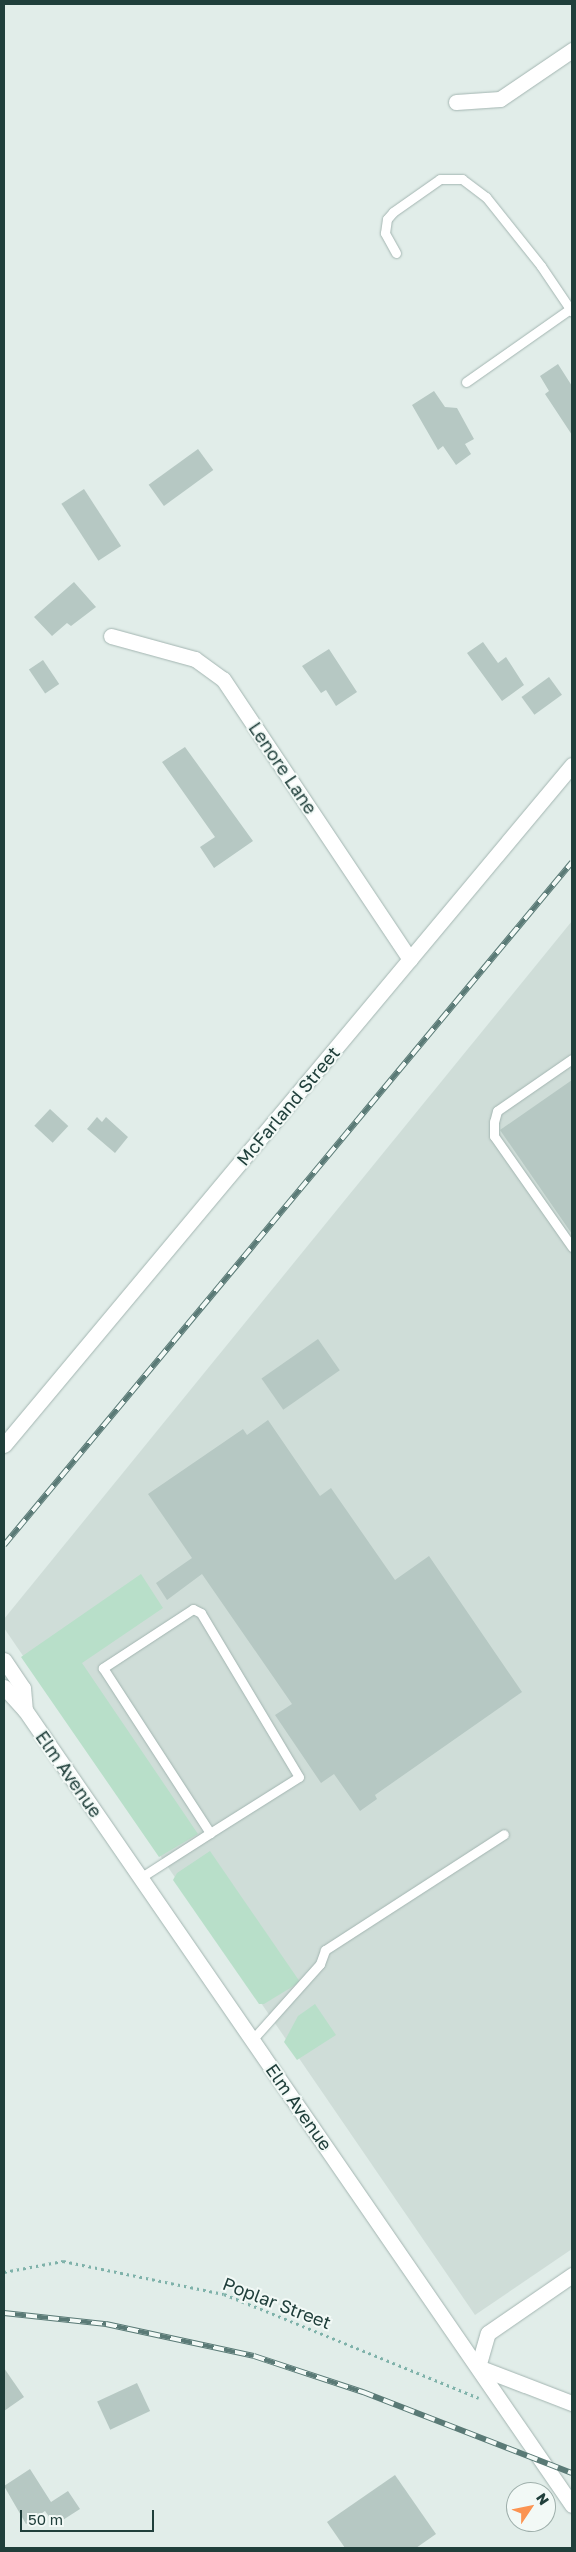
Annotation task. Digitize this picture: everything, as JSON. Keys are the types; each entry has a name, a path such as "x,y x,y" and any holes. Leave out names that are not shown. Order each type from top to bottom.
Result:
{"street":[{"path":"456,102 500,99 572,50"},
{"name":"Lenore Lane","path":"110,636 195,659 223,679 410,960"},
{"name":"McFarland Street","path":"4,1445 572,765"},
{"name":"Elm Avenue","path":"4,1660 23,1688 25,1710"},
{"name":"Elm Avenue","path":"4,1687 25,1710 572,2504"},
{"path":"572,2275 488,2333 478,2367 572,2403"}],"lane":[{"path":"396,253 385,233 387,219 393,212 440,179 462,179 486,197 541,266 571,310 466,382"},
{"path":"572,1059 497,1111 494,1122 494,1136 572,1247"},
{"path":"140,1878 299,1777 201,1613 193,1609 102,1668 210,1833"},
{"path":"252,2040 320,1964 325,1950 504,1834"}],"path":[{"name":"Poplar Street","path":"4,2272 63,2261 224,2294 467,2395 502,2402"}],"shaded area":[{"path":"572,921 572,2249 475,2315 4,1628 4,1619"}],"green space":[{"path":"141,1574 163,1608 82,1663 198,1834 159,1857 21,1657"},
{"path":"210,1851 300,1982 264,2004 259,2004 173,1880 177,1873"},
{"path":"315,2004 336,2035 297,2060 284,2042 298,2016"}],"building":[{"path":"558,364 572,386 572,435 545,394 549,391 540,376"},
{"path":"434,391 445,407 457,408 474,439 465,444 471,454 456,465 443,446 438,450 412,405"},
{"path":"198,449 213,470 164,506 149,485"},
{"path":"84,489 121,546 98,561 61,504"},
{"path":"74,582 96,607 71,626 67,623 52,636 34,617"},
{"path":"483,642 498,663 506,657 524,685 502,701 467,653"},
{"path":"329,649 357,692 336,706 326,690 321,693 302,666"},
{"path":"43,660 59,684 45,694 29,670"},
{"path":"549,677 562,695 534,715 521,697"},
{"path":"185,747 253,841 214,868 200,847 215,837 162,762"},
{"path":"572,1080 572,1234 500,1130"},
{"path":"50,1109 68,1126 53,1143 34,1126"},
{"path":"97,1117 102,1122 106,1117 128,1137 115,1153 87,1129"},
{"path":"318,1339 340,1370 283,1410 261,1379"},
{"path":"268,1420 320,1496 331,1488 395,1580 429,1556 522,1692 375,1795 377,1799 360,1811 334,1774 321,1783 275,1715 292,1704 202,1574 167,1600 156,1583 192,1558 148,1494 243,1429 247,1435"},
{"path":"4,2368 24,2397 4,2411"},
{"path":"137,2383 150,2411 110,2430 97,2402"},
{"path":"30,2469 51,2502 68,2491 80,2509 55,2525 45,2511 26,2524 4,2486"},
{"path":"395,2475 436,2534 416,2548 345,2548 327,2522"}],"railway":[{"path":"4,1545 572,862"},
{"path":"4,2313 106,2324 254,2356 363,2392 572,2473"}]}
